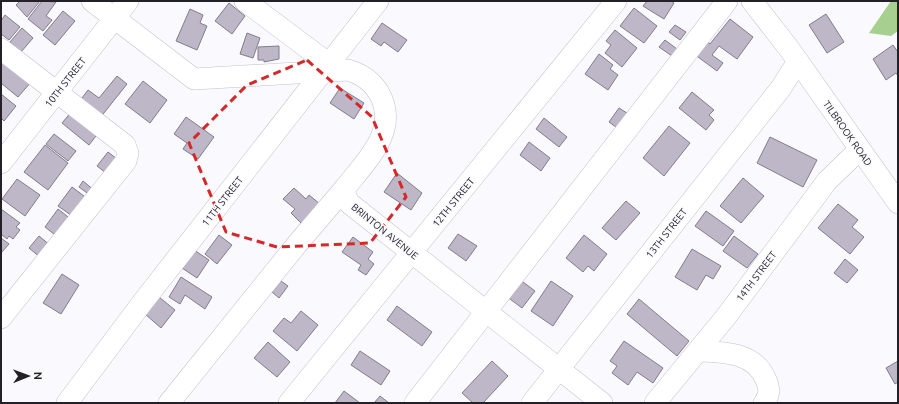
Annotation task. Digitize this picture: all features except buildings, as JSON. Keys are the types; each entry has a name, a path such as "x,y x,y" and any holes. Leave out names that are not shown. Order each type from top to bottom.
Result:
{"street":[{"path":"92,1 194,79 326,68 348,70 366,78 376,88 382,99 386,112 387,122 379,144 170,403"},
{"name":"10TH STREET","path":"1,163 128,1"},
{"path":"245,1 326,68"},
{"name":"11TH STREET","path":"67,403 142,303 378,1"},
{"name":"12TH STREET","path":"289,403 616,1"},
{"path":"414,403 727,1"},
{"name":"TILBROOK ROAD","path":"752,1 798,61 898,203"},
{"path":"1,49 125,145 127,158 1,318"},
{"name":"13TH STREET","path":"532,403 781,88 798,61"},
{"name":"14TH STREET","path":"655,403 725,318 827,181 860,150"},
{"name":"BRINTON AVENUE","path":"345,188 345,194 349,203 602,403"},
{"path":"698,351 729,352 749,360 764,373 769,387 768,397 764,403"}],"highlighted area":[{"path":"307,60 372,117 406,197 370,243 277,247 226,232 189,143 247,85"}],"green space":[{"path":"891,1 898,1 898,31 891,36 869,33"}]}
